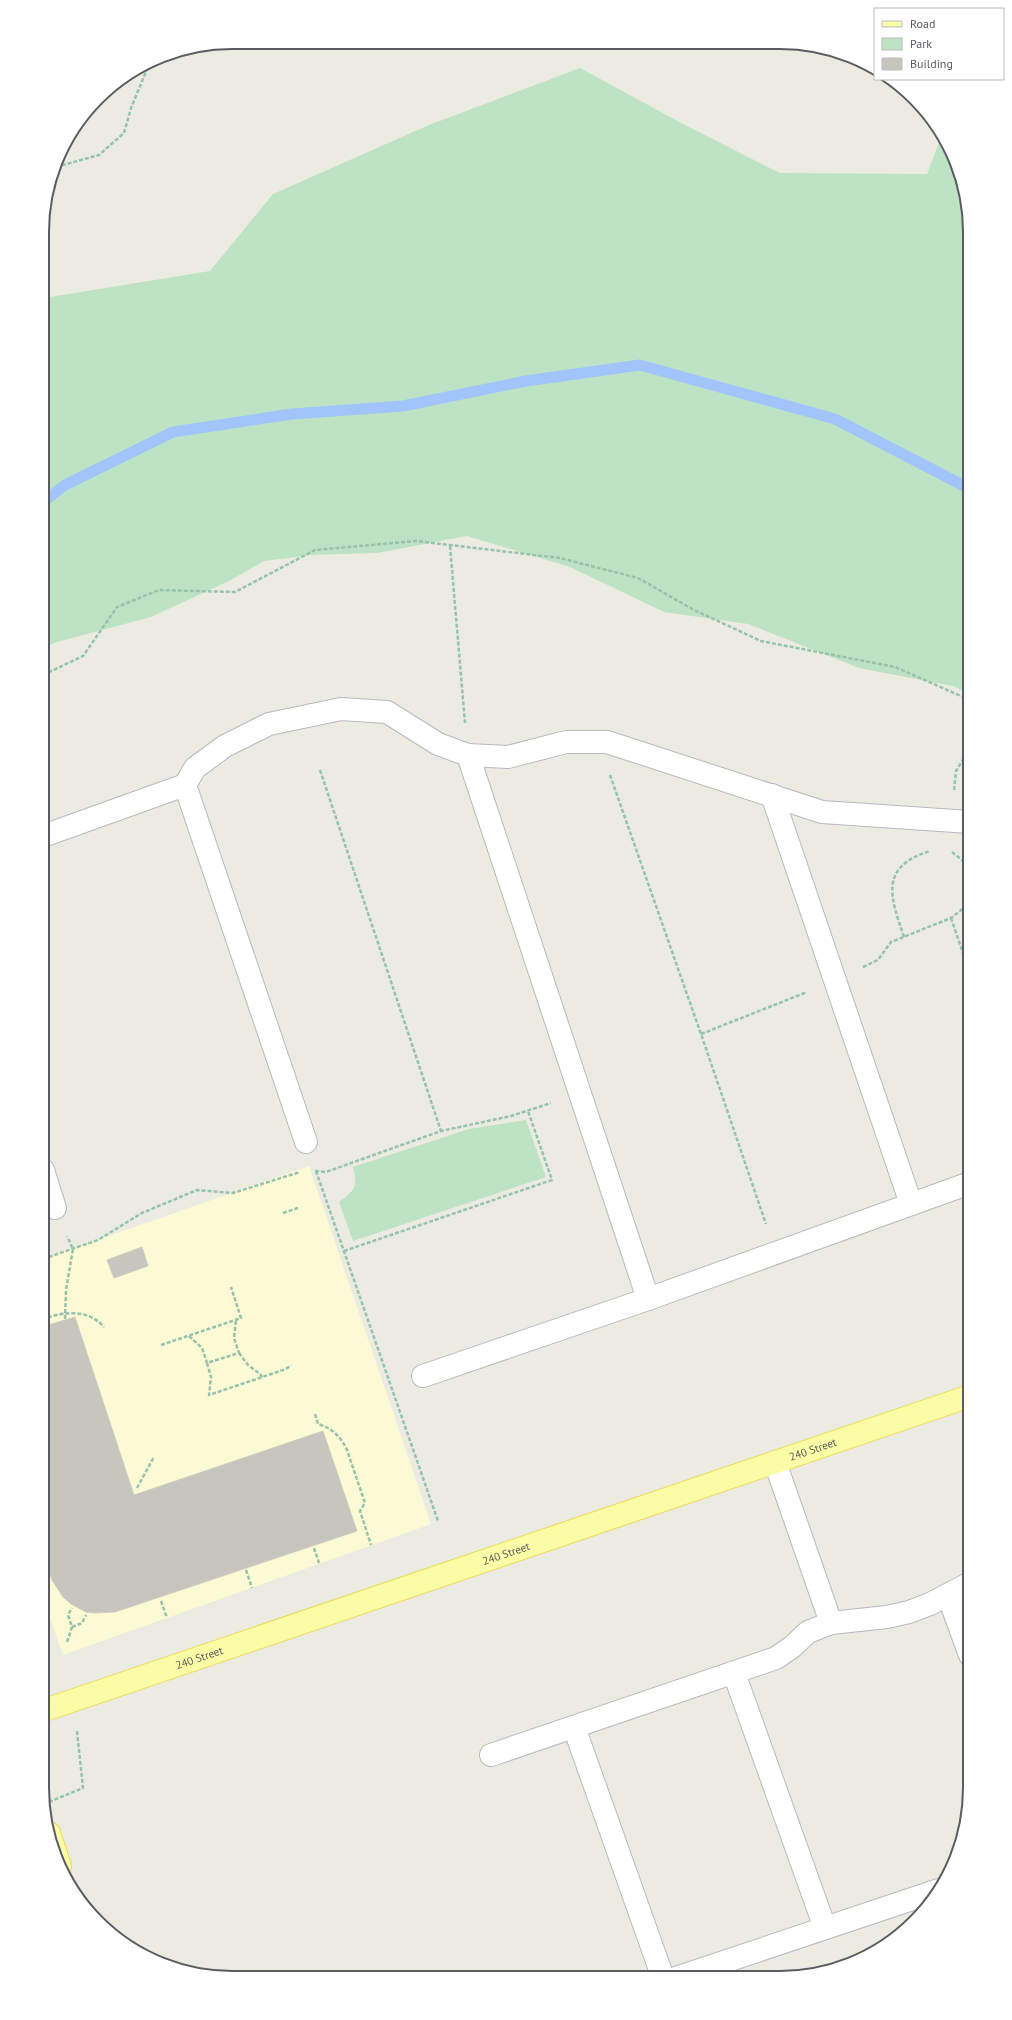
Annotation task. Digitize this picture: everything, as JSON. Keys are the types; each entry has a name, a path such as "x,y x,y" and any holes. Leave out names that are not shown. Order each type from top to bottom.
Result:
{"main road":[{"name":"240 Street","path":"49,1709 963,1398"}],"lane":[{"path":"49,834 185,785 195,768 219,751 269,724 342,709 387,712 438,744 468,755 508,757 566,742 606,742 822,812 963,822"},
{"path":"468,755 648,1299"},
{"path":"185,785 306,1142"},
{"path":"772,795 911,1204"},
{"path":"423,1376 648,1299 963,1185"},
{"path":"49,1189 55,1208"},
{"path":"775,1462 831,1623"},
{"path":"491,1755 776,1658 792,1647 808,1632 831,1623 887,1617 909,1612 963,1587"},
{"path":"948,1595 963,1636"},
{"path":"734,1673 825,1928"},
{"path":"574,1727 661,1971"},
{"path":"697,1971 930,1893"}],"path":[{"path":"62,165 99,155 124,133 147,70"},
{"path":"49,672 84,656 117,607 159,590 235,592 315,550 416,542 560,558 638,578 694,610 761,641 895,667 963,697"},
{"path":"450,546 468,755"},
{"path":"598,742 701,1034 775,1253"},
{"path":"320,770 441,1131"},
{"path":"904,937 892,901 893,882 902,865 917,855 932,850"},
{"path":"944,851 951,851"},
{"path":"951,918 963,953"},
{"path":"344,1251 552,1180 528,1111"},
{"path":"306,1142 438,1521"},
{"path":"55,1208 73,1249 66,1290 65,1319"},
{"path":"283,1213 298,1208"},
{"path":"161,1345 241,1318 231,1287"},
{"path":"49,1317 66,1312 86,1315 104,1327"},
{"path":"236,1320 234,1338 239,1353 248,1365 262,1377"},
{"path":"189,1336 202,1348 212,1377 209,1395 286,1369 291,1365"},
{"path":"207,1363 239,1353"},
{"path":"315,1414 318,1424 331,1430 344,1442 365,1503 360,1511 371,1545"},
{"path":"137,1488 154,1456"},
{"path":"314,1548 319,1563"},
{"path":"246,1570 252,1588"},
{"path":"161,1600 167,1618"},
{"path":"67,1642 72,1627 68,1615 72,1608"},
{"path":"72,1627 82,1623 86,1615"},
{"path":"49,1802 84,1788 74,1701"}],"shaded area":[{"path":"309,1166 431,1524 63,1655 49,1615 49,1257"}],"green space":[{"path":"580,68 683,124 780,173 927,174 940,141 957,184 963,220 963,691 953,686 859,668 748,624 664,612 570,567 467,536 377,553 312,555 264,561 229,581 151,617 49,645 49,297 210,271 273,194 429,125"},
{"path":"526,1120 546,1177 353,1241 339,1202 354,1188 355,1179 353,1167 469,1129"}],"building":[{"path":"142,1247 148,1266 114,1278 107,1260"},
{"path":"75,1317 134,1495 323,1431 357,1531 115,1612 86,1612 71,1604 63,1597 52,1580 49,1571 49,1325"}],"waterway":[{"path":"49,497 65,485 173,432 292,414 403,406 526,381 640,365 835,419 963,485"}]}
